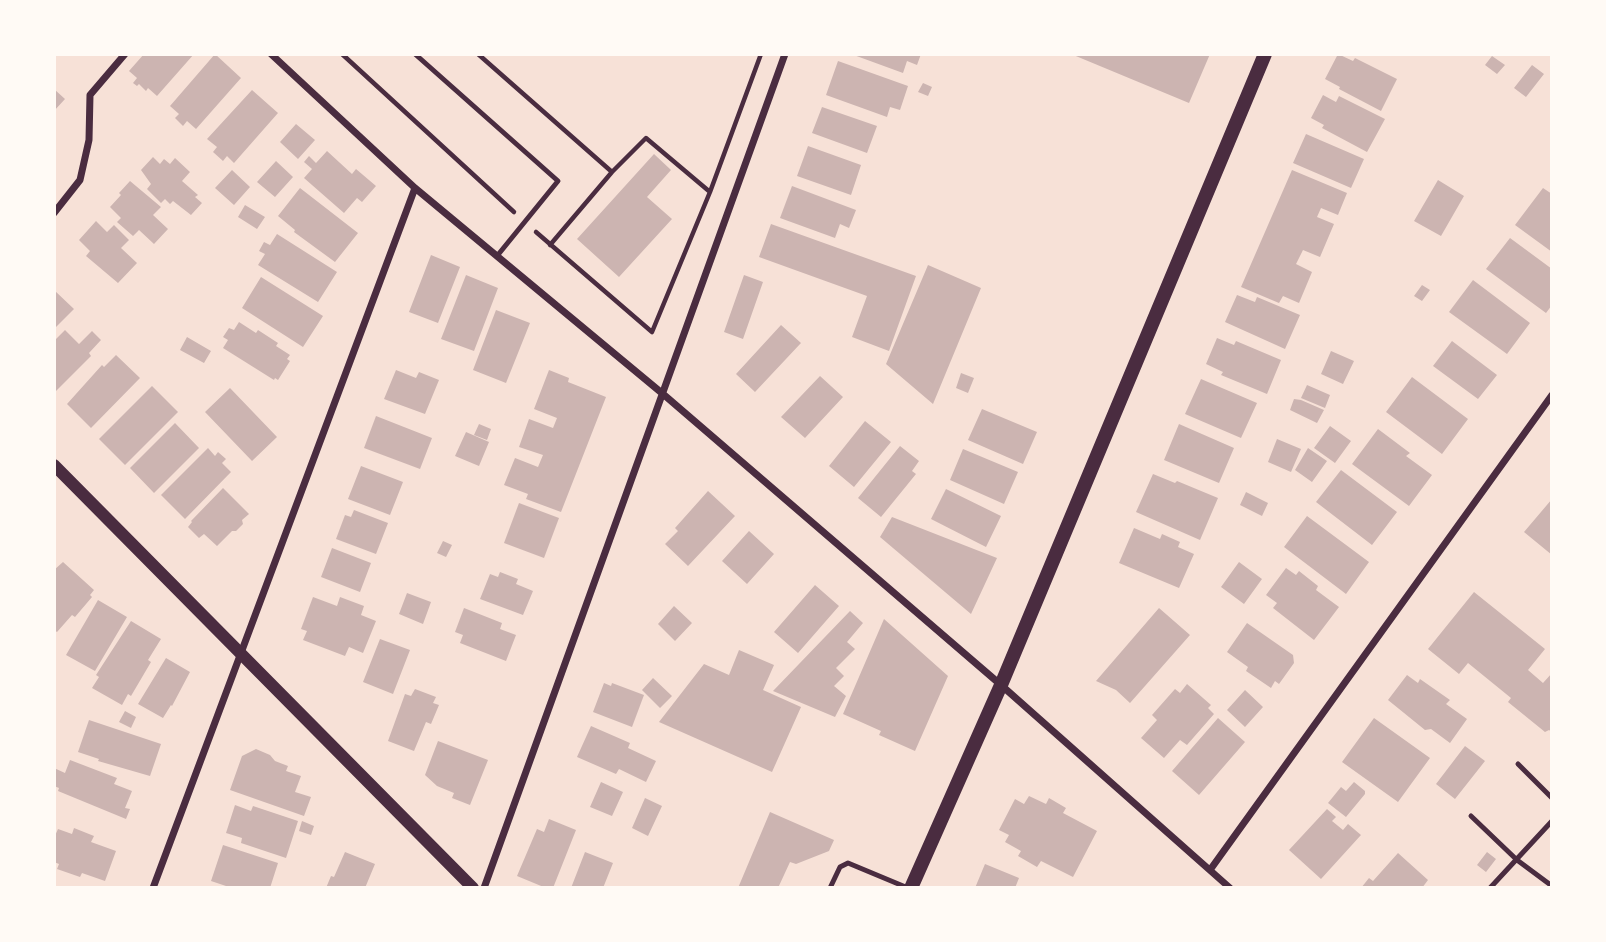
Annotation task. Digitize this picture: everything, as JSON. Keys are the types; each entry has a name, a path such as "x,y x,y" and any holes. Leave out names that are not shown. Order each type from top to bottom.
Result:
{"main road":[{"path":"910,888 1000,685 1265,54"}],"street":[{"path":"54,213 80,180 89,140 90,95 125,54"},
{"path":"271,54 415,188 663,394 1230,888"},
{"path":"484,888 785,54"},
{"path":"153,888 415,188"},
{"path":"1210,870 1552,395"},
{"path":"54,465 472,888"}],"lane":[{"path":"415,54 558,181 497,256"},
{"path":"1518,764 1552,798"},
{"path":"1471,816 1517,860 1552,886"},
{"path":"1490,888 1552,821"},
{"path":"830,888 839,867 848,863 910,888"}],"path":[{"path":"478,54 612,172"},
{"path":"345,55 525,222 652,332 710,192 761,54"},
{"path":"550,244 612,172 646,138 710,192"}],"building":[{"path":"144,54 194,54 157,96 148,88 146,91 139,84 137,86 133,83 137,78 129,71"},
{"path":"215,54 241,78 196,129 187,121 183,126 175,118 179,114 170,106"},
{"path":"851,54 921,54 917,65 907,61 903,73"},
{"path":"1071,54 1210,54 1189,103"},
{"path":"1338,54 1353,61 1355,58 1397,79 1381,111 1325,79"},
{"path":"1492,56 1505,65 1497,74 1485,65"},
{"path":"838,61 908,86 900,110 890,107 887,117 826,95"},
{"path":"1532,65 1544,74 1526,97 1514,88"},
{"path":"923,83 932,87 928,96 918,92"},
{"path":"54,89 65,99 54,111"},
{"path":"252,90 278,113 234,163 227,156 223,161 213,152 217,147 207,139"},
{"path":"1323,95 1336,102 1339,96 1385,119 1367,152 1322,128 1324,125 1311,118"},
{"path":"822,107 877,126 867,153 812,133"},
{"path":"296,124 315,140 298,159 280,142"},
{"path":"1306,134 1364,159 1351,188 1293,163"},
{"path":"808,146 861,165 851,195 797,176"},
{"path":"327,151 352,174 356,169 376,186 362,202 357,198 344,213 304,178 312,169 304,162 309,156 316,163"},
{"path":"654,154 671,170 647,197 672,219 619,277 577,239"},
{"path":"153,157 160,164 164,159 170,164 175,158 190,172 182,181 198,195 195,197 202,203 191,215 173,201 170,204 165,199 161,203 147,189 151,184 141,170"},
{"path":"276,161 293,177 275,197 257,182"},
{"path":"232,170 250,187 234,205 215,188"},
{"path":"1292,170 1347,193 1338,215 1321,208 1317,217 1334,224 1320,257 1303,250 1296,264 1312,272 1299,303 1283,296 1279,303 1241,287"},
{"path":"1438,180 1464,196 1441,236 1414,221"},
{"path":"130,181 161,207 153,215 168,229 154,244 139,230 133,236 117,222 121,218 110,207"},
{"path":"792,186 856,210 849,228 840,224 835,238 780,218"},
{"path":"300,188 358,233 335,262 294,232 295,230 278,216"},
{"path":"1543,188 1552,194 1552,252 1515,225"},
{"path":"245,205 265,217 257,229 238,217"},
{"path":"96,221 107,232 114,225 129,240 121,248 137,263 118,283 86,256 90,251 79,240"},
{"path":"771,224 916,276 889,351 852,337 867,296 759,257"},
{"path":"277,234 337,272 318,302 258,265 265,254 259,251 264,242 270,245"},
{"path":"1510,238 1552,269 1552,305 1546,313 1486,269"},
{"path":"431,255 460,267 438,323 409,312"},
{"path":"928,265 981,288 933,404 886,364"},
{"path":"466,275 498,288 474,351 441,339"},
{"path":"744,275 763,282 743,339 724,332"},
{"path":"261,277 323,316 303,347 242,308"},
{"path":"1473,280 1530,323 1507,354 1449,312"},
{"path":"1422,285 1430,290 1422,301 1414,296"},
{"path":"54,290 74,309 54,329"},
{"path":"1237,295 1255,302 1257,297 1300,315 1285,349 1225,322"},
{"path":"496,310 530,323 506,383 473,370"},
{"path":"239,322 256,333 258,330 290,355 287,359 290,361 278,380 223,348 228,340 223,337 229,328 234,330"},
{"path":"781,325 801,343 755,392 736,374"},
{"path":"65,330 79,344 92,331 101,340 89,353 91,356 56,391 54,341"},
{"path":"187,337 211,351 204,363 180,350"},
{"path":"1217,338 1234,345 1236,341 1281,360 1267,394 1221,375 1223,372 1206,364"},
{"path":"1452,341 1497,375 1478,399 1433,366"},
{"path":"1331,351 1354,361 1343,384 1321,374"},
{"path":"116,355 140,378 91,428 67,404 102,365 104,367"},
{"path":"396,370 416,378 419,372 439,380 425,414 384,399"},
{"path":"549,370 569,378 568,382 606,397 561,512 526,499 528,494 504,485 515,458 538,467 543,455 519,447 529,419 553,428 557,418 534,409"},
{"path":"961,373 974,378 968,393 956,388"},
{"path":"820,376 843,397 805,438 781,417"},
{"path":"1412,377 1468,419 1442,454 1386,412"},
{"path":"1201,379 1257,403 1241,438 1185,414"},
{"path":"1307,385 1330,395 1325,408 1301,398"},
{"path":"152,386 178,412 125,465 99,439"},
{"path":"230,388 277,437 252,461 205,412"},
{"path":"1294,399 1324,410 1317,423 1290,410"},
{"path":"982,409 1037,432 1023,464 968,440"},
{"path":"376,416 432,438 420,469 364,448"},
{"path":"865,421 891,442 854,487 829,466"},
{"path":"175,423 199,448 154,493 130,468"},
{"path":"479,424 491,429 487,440 474,435"},
{"path":"1179,424 1234,448 1219,483 1164,460"},
{"path":"1330,426 1351,441 1335,463 1314,448"},
{"path":"1378,429 1410,453 1406,456 1432,475 1409,506 1352,464"},
{"path":"466,432 489,442 479,466 455,456"},
{"path":"1277,439 1301,449 1291,472 1268,462"},
{"path":"900,446 919,461 912,471 916,474 881,517 858,498"},
{"path":"208,448 215,456 218,452 226,459 222,463 231,472 185,519 161,495"},
{"path":"1308,448 1327,461 1312,482 1295,470"},
{"path":"963,449 1018,472 1004,504 950,480"},
{"path":"361,466 403,482 390,515 348,499"},
{"path":"1341,470 1397,512 1372,545 1316,502"},
{"path":"1153,474 1218,498 1200,540 1136,512"},
{"path":"223,488 249,514 236,531 232,531 217,546 204,534 199,538 188,527"},
{"path":"946,489 1001,516 986,547 931,519"},
{"path":"708,491 735,516 688,566 665,544 678,531 675,528"},
{"path":"1246,492 1268,503 1262,516 1240,505"},
{"path":"1552,499 1552,555 1524,532"},
{"path":"519,503 559,518 544,558 504,543"},
{"path":"354,510 388,523 376,554 336,539 345,515 351,517"},
{"path":"1307,516 1369,562 1346,594 1284,547"},
{"path":"892,517 997,558 971,614 880,537"},
{"path":"1134,528 1160,539 1162,534 1180,542 1178,547 1194,554 1179,588 1119,563"},
{"path":"749,531 774,554 747,584 722,561"},
{"path":"443,541 452,545 446,557 437,553"},
{"path":"332,548 371,563 360,592 321,577"},
{"path":"63,562 94,590 90,595 92,597 75,617 72,615 57,632 54,630 54,570"},
{"path":"1239,562 1262,579 1244,604 1221,587"},
{"path":"1286,568 1296,575 1299,571 1318,586 1316,590 1339,607 1314,640 1273,608 1277,603 1266,595"},
{"path":"500,572 518,579 516,584 533,591 523,615 480,599 490,574 498,577"},
{"path":"815,585 839,606 798,653 774,632"},
{"path":"1474,592 1545,649 1528,670 1543,683 1552,673 1552,732 1545,732 1508,702 1511,698 1468,663 1459,674 1428,649"},
{"path":"407,593 431,602 423,624 399,614"},
{"path":"313,597 337,606 340,597 364,606 361,615 376,621 363,653 349,647 345,656 303,640 307,631 301,629"},
{"path":"98,600 127,617 95,671 66,655"},
{"path":"674,606 692,623 675,641 658,624"},
{"path":"464,608 502,623 500,629 516,635 506,661 460,643 463,635 455,632"},
{"path":"1159,608 1190,635 1130,703 1116,690 1096,681"},
{"path":"850,611 863,623 847,642 855,649 836,668 844,676 834,686 846,696 835,717 773,691"},
{"path":"884,619 948,676 915,751 879,735 881,731 843,714"},
{"path":"131,621 161,639 131,696 128,694 122,705 92,688 99,677 96,675"},
{"path":"1247,623 1293,655 1294,663 1279,684 1275,681 1271,688 1246,671 1248,667 1227,652"},
{"path":"380,639 410,650 393,694 363,682"},
{"path":"739,650 774,665 763,690 801,707 772,772 659,722 704,664 729,675"},
{"path":"166,658 190,672 163,718 138,704"},
{"path":"1407,675 1418,683 1420,679 1450,700 1446,704 1467,719 1450,743 1431,729 1425,730 1388,700"},
{"path":"653,678 672,696 660,708 642,690"},
{"path":"604,683 611,686 612,683 644,695 632,727 593,712"},
{"path":"1187,684 1211,705 1208,708 1214,714 1187,745 1180,740 1164,758 1141,738 1157,720 1152,715 1175,689 1180,693"},
{"path":"415,689 436,697 433,703 439,705 431,724 426,722 414,751 388,741 405,694 411,696"},
{"path":"1245,690 1263,707 1245,727 1227,710"},
{"path":"125,711 136,717 131,728 119,722"},
{"path":"1218,718 1245,742 1199,795 1172,771"},
{"path":"1374,718 1430,758 1398,802 1342,762"},
{"path":"89,720 161,744 150,776 98,761 99,759 78,752"},
{"path":"591,726 630,743 628,748 656,761 646,782 619,769 616,774 577,757"},
{"path":"438,741 488,760 470,805 452,798 454,793 437,786 425,775"},
{"path":"1465,746 1485,761 1455,799 1436,784"},
{"path":"256,749 288,766 286,771 301,776 295,792 311,797 304,816 230,790 242,756"},
{"path":"70,760 117,778 114,784 132,791 125,808 130,809 126,819 58,791 59,788 54,786 54,768 65,773"},
{"path":"601,782 623,792 612,816 590,807"},
{"path":"1354,782 1365,794 1346,817 1328,803 1341,787 1346,791"},
{"path":"1029,796 1046,804 1049,798 1066,808 1063,813 1097,831 1073,877 1041,861 1037,867 1018,856 1021,851 1005,842 1009,835 999,830 1015,799 1024,804"},
{"path":"645,798 662,806 648,836 632,828"},
{"path":"235,805 251,811 253,806 298,821 286,858 241,843 242,838 226,833"},
{"path":"1327,809 1336,817 1332,821 1343,830 1348,824 1361,835 1321,879 1289,850"},
{"path":"770,812 834,840 829,851 796,864 790,862 778,888 738,888"},
{"path":"549,819 576,830 553,888 546,888 517,876 537,829 544,832"},
{"path":"302,821 314,826 311,835 299,831"},
{"path":"74,828 94,836 91,842 116,851 105,881 82,873 80,877 57,869 59,864 54,862 54,838 58,829 72,834"},
{"path":"223,845 278,863 270,888 232,888 211,881"},
{"path":"345,852 375,864 365,888 326,888"},
{"path":"585,852 613,863 603,888 571,888"},
{"path":"1487,852 1496,859 1486,872 1477,865"},
{"path":"1398,853 1428,880 1422,888 1361,888 1369,878 1373,881"},
{"path":"985,864 1019,878 1015,888 975,888"}]}
